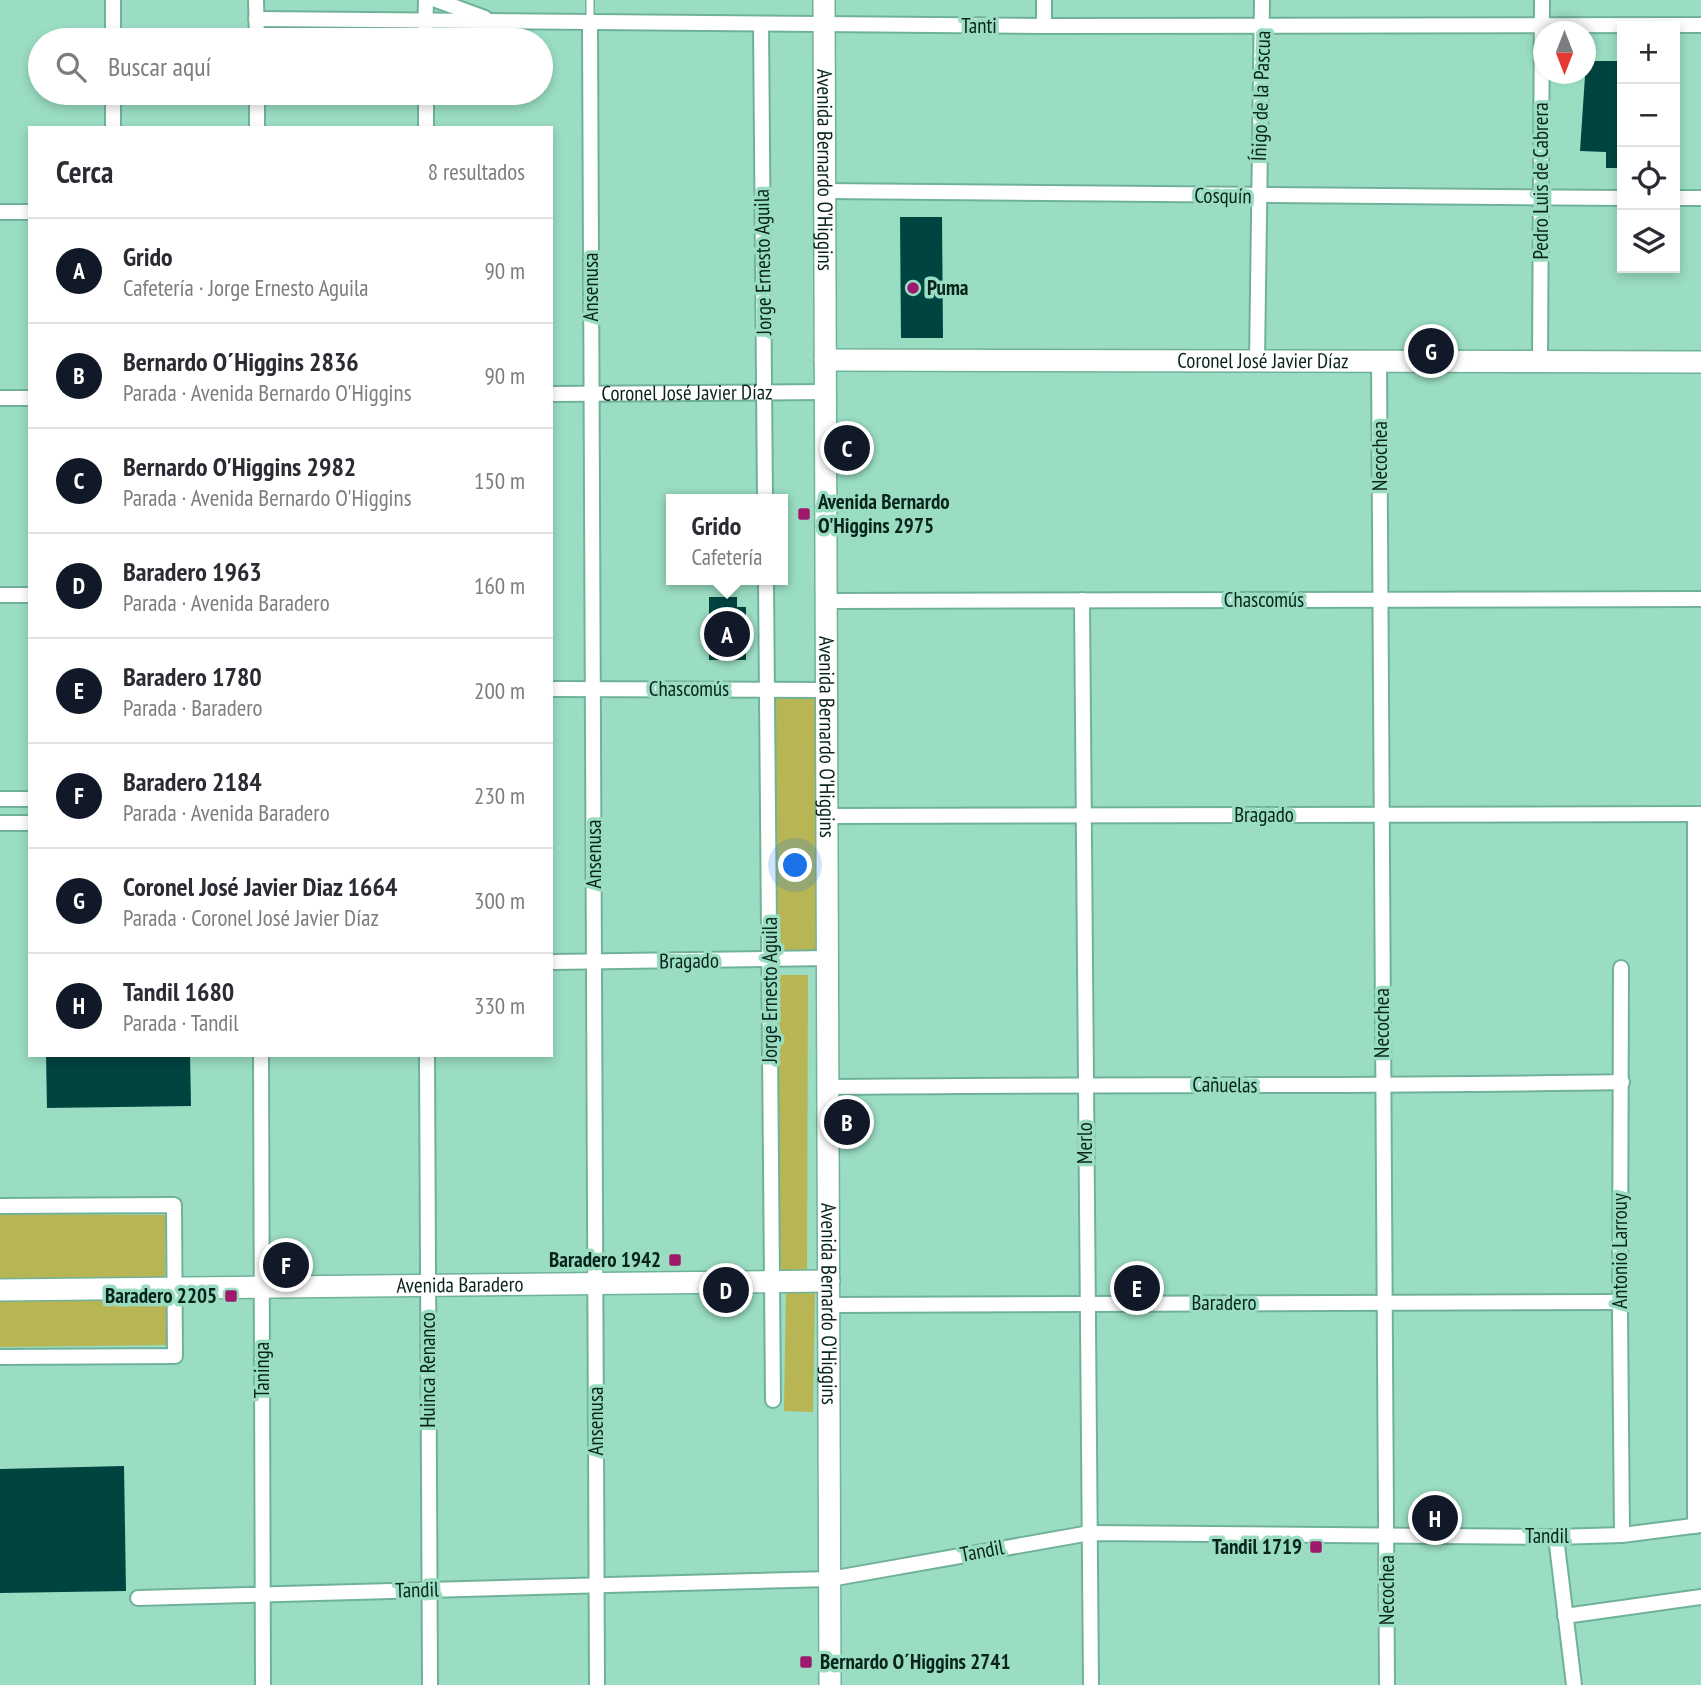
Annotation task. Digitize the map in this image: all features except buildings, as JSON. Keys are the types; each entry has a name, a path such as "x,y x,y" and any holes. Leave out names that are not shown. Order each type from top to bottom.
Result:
{"main road":[{"name":"Avenida Bernardo O'Higgins","path":"824,0 830,1685"},
{"name":"Coronel José Javier Díaz","path":"825,359 1701,362"},
{"name":"Avenida Baradero","path":"0,1290 829,1281"}],"street":[{"path":"113,0 113,28"},
{"path":"256,0 256,28"},
{"path":"425,28 426,0"},
{"path":"436,0 496,23"},
{"path":"1044,0 1044,26"},
{"name":"Íñigo de la Pascua","path":"1257,361 1262,0"},
{"name":"Pedro Luis de Cabrera","path":"1542,0 1542,21"},
{"name":"Tanti","path":"256,19 1044,26 1533,23"},
{"name":"Ansenusa","path":"590,23 597,1685"},
{"name":"Tanti","path":"1596,24 1701,25"},
{"name":"Jorge Ernesto Aguila","path":"761,25 765,494"},
{"name":"Pedro Luis de Cabrera","path":"1540,361 1542,84"},
{"path":"113,105 113,126"},
{"path":"257,105 257,126"},
{"path":"425,105 426,126"},
{"name":"Cosquín","path":"824,191 1258,197 1617,198"},
{"path":"1680,198 1701,198"},
{"path":"0,212 28,212"},
{"name":"Necochea","path":"1379,361 1387,1685"},
{"name":"Coronel José Javier Díaz","path":"553,394 825,392"},
{"path":"0,398 28,398"},
{"name":"Jorge Ernesto Aguila","path":"766,585 773,1400"},
{"path":"0,596 28,595"},
{"name":"Chascomús","path":"826,601 1701,599"},
{"name":"Merlo","path":"1082,600 1091,1685"},
{"name":"Chascomús","path":"553,689 827,690"},
{"path":"0,799 28,799"},
{"path":"1698,814 1698,1526"},
{"name":"Bragado","path":"827,817 1698,814"},
{"path":"0,823 28,823"},
{"name":"Bragado","path":"553,962 828,958"},
{"name":"Antonio Larrouy","path":"1621,968 1622,1535"},
{"name":"Taninga","path":"261,1057 263,1685"},
{"name":"Huinca Renanco","path":"427,1057 430,1685"},
{"name":"Cañuelas","path":"828,1087 1085,1084 1383,1087 1622,1082"},
{"path":"0,1206 174,1205 175,1356 0,1357"},
{"name":"Baradero","path":"829,1305 1620,1302"},
{"name":"Tandil","path":"138,1598 830,1579 1090,1533 1387,1533 1556,1537 1622,1535 1698,1526"},
{"path":"1556,1537 1574,1685"},
{"path":"1565,1616 1701,1597"}],"lane":[{"path":"590,0 590,23"}],"shaded area":[{"path":"774,695 817,695 816,953 776,954"},
{"path":"774,975 808,975 807,1270 774,1270"},
{"path":"0,1214 165,1215 165,1281 0,1280"},
{"path":"786,1290 815,1290 813,1412 784,1411"},
{"path":"167,1297 168,1345 0,1347 0,1299"}],"place":[{"name":"Puma","path":"913,288"},
{"name":"Coronel José Javier Diaz 1664","path":"1431,351"},
{"name":"Bernardo O'Higgins 2982","path":"847,448"},
{"name":"Avenida Bernardo O'Higgins 2975","path":"804,514"},
{"name":"Grido","path":"727,634"},
{"name":"Bernardo O´Higgins 2836","path":"847,1122"},
{"name":"Baradero 1942","path":"675,1260"},
{"name":"Baradero 2184","path":"286,1265"},
{"name":"Baradero 1780","path":"1137,1288"},
{"name":"Baradero 1963","path":"726,1290"},
{"name":"Baradero 2205","path":"231,1296"},
{"name":"Tandil 1680","path":"1435,1518"},
{"name":"Tandil 1719","path":"1316,1547"},
{"name":"Bernardo O´Higgins 2741","path":"806,1662"}]}
